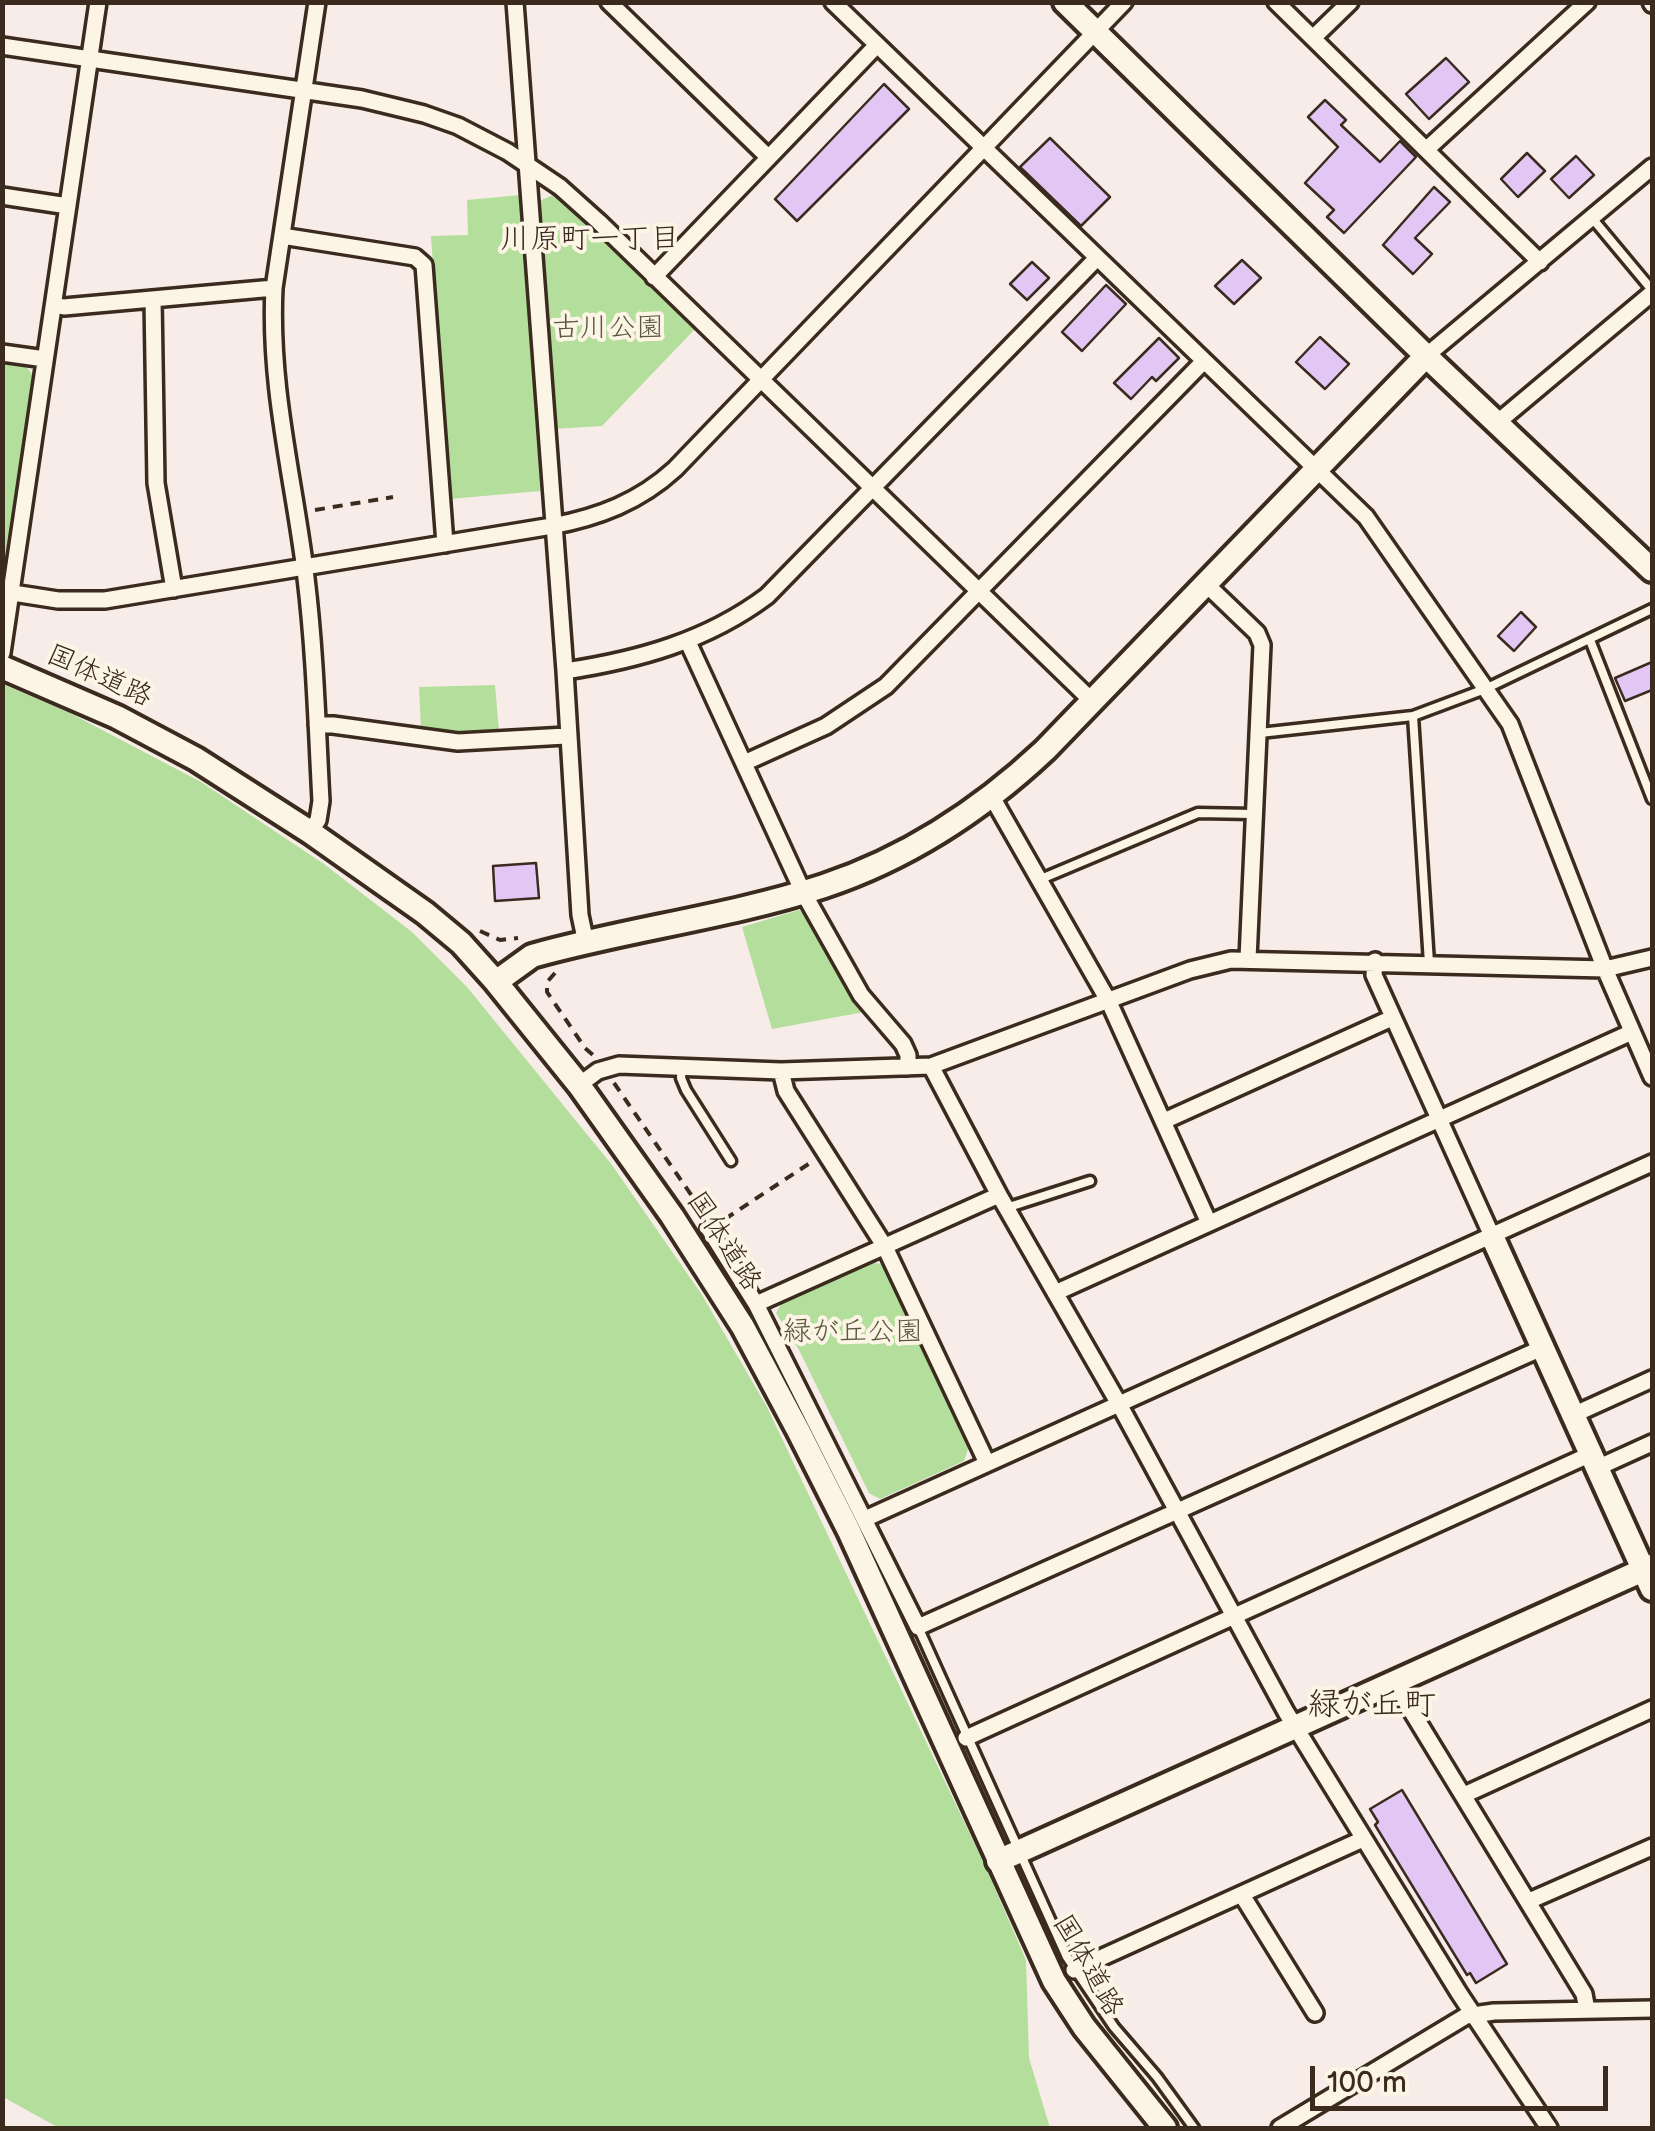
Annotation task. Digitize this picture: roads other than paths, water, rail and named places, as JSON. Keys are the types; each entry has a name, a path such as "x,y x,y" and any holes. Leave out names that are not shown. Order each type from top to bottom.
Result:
{"street":[{"path":"2,653 98,2"},
{"path":"310,832 318,820 322,801 317,726 304,566 273,363 274,288 316,2"},
{"path":"515,2 565,671 566,736 580,915 586,943"},
{"path":"610,2 768,156"},
{"path":"833,2 1366,517 1510,724 1605,969 1652,1076"},
{"path":"1065,2 1426,356 1652,569"},
{"path":"13,593 88,602 552,526 590,518 627,504 661,482 762,380 1124,2"},
{"path":"1276,2 1540,262"},
{"path":"1313,38 1350,2"},
{"path":"1427,149 1587,2"},
{"path":"654,276 877,45"},
{"path":"2,46 390,104 458,126 526,163 572,198 1093,702"},
{"path":"496,982 532,956 803,892 852,876 905,851 992,797 1093,702 1426,356 1652,167"},
{"path":"2,196 68,206"},
{"path":"282,236 415,256 424,265 444,544"},
{"path":"565,671 688,642 724,625 767,596 1096,259"},
{"path":"54,305 274,288"},
{"path":"1498,422 1652,292"},
{"path":"153,299 155,466 174,589"},
{"path":"2,353 45,359"},
{"path":"744,763 826,726 886,686 1204,361"},
{"path":"1207,585 1261,638 1248,959"},
{"path":"688,642 803,892 861,995 906,1050 908,1067"},
{"name":"国体道路","path":"2,667 158,737 310,832 425,913 496,982 579,1084 672,1216 762,1362 1008,1856 1084,2027 1165,2128"},
{"path":"317,726 332,724 458,742 566,736"},
{"path":"992,797 1109,1002 1209,1223"},
{"path":"579,1084 598,1071 620,1065 781,1071 932,1066 1190,970 1248,959 1605,969 1652,958"},
{"path":"1008,1856 1650,1575 1392,1018 1374,975 1375,961"},
{"path":"1164,1121 1392,1018"},
{"path":"1055,1293 1632,1032"},
{"path":"932,1066 1003,1202 1119,1404 1296,1728 1472,2014 1549,2128"},
{"path":"781,1071 786,1091 884,1248 987,1464"},
{"path":"866,1518 1652,1163"},
{"path":"756,1304 1003,1202"},
{"path":"709,1230 756,1304 918,1627 1542,1348"},
{"path":"1573,1414 1652,1379"},
{"path":"966,1738 1234,1615 1594,1461 1652,1443"},
{"path":"1395,1684 1584,1994 1587,2010"},
{"path":"1464,1796 1652,1709"},
{"path":"1064,1975 1362,1840"},
{"path":"1529,1901 1652,1846"},
{"path":"1242,1896 1315,2013"},
{"path":"1280,2128 1472,2014 1652,2009"}],"lane":[{"path":"1592,218 1652,292"},
{"path":"1260,734 1413,716 1485,689 1652,609"},
{"path":"1590,640 1652,798"},
{"path":"1413,716 1429,963"},
{"path":"1041,879 1198,813 1253,814"},
{"path":"682,1068 686,1090 731,1162"},
{"path":"1003,1202 1090,1181"},
{"path":"918,1627 966,1738 1008,1856"},
{"path":"1064,1975 1194,2128"}],"district":[{"name":"川原町一丁目","path":"590,240"},
{"name":"緑が丘町","path":"1372,1706"}],"park label":[{"name":"古川公園","path":"608,329"},
{"name":"緑が丘公園","path":"853,1333"}]}
